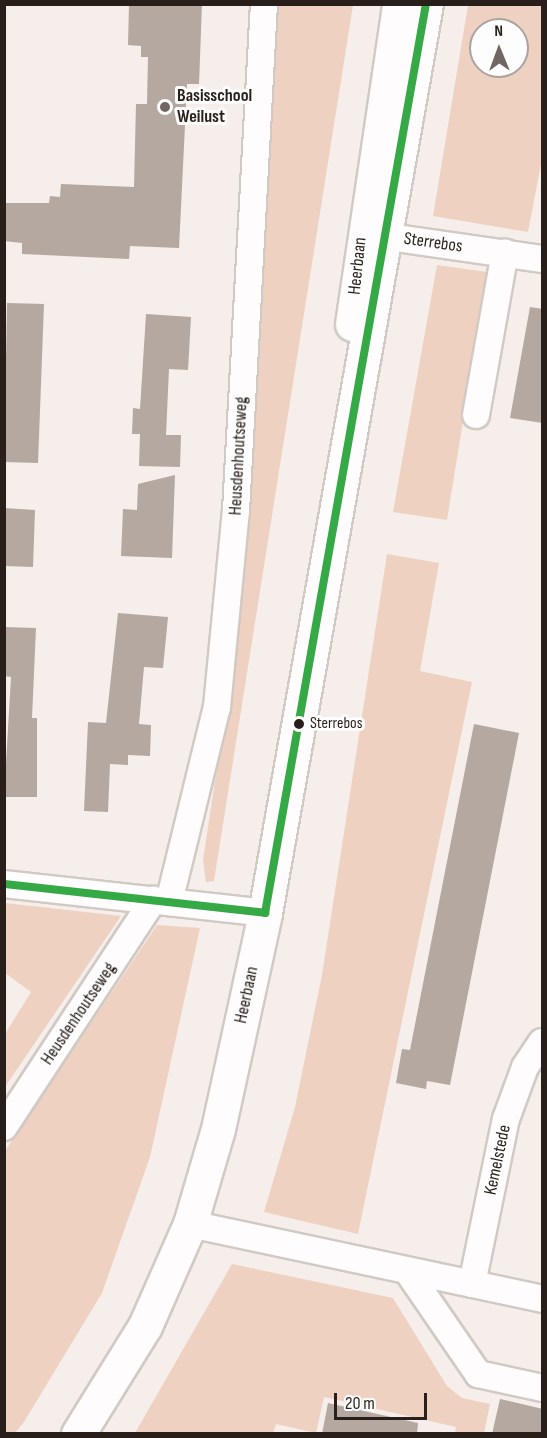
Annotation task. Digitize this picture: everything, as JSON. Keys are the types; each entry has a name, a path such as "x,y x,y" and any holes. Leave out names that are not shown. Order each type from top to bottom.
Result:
{"street":[{"name":"Heusdenhoutseweg","path":"4,1127 161,901 217,707 236,511 264,4"},
{"name":"Heerbaan","path":"78,1434 145,1326 190,1224 218,1129 265,913 330,529 375,235 399,4"},
{"name":"Heerbaan","path":"375,235 426,4"},
{"name":"Sterrebos","path":"375,235 543,259"},
{"path":"476,415 505,253"},
{"path":"4,884 265,913"},
{"name":"Kemelstede","path":"472,1284 506,1119 525,1067 543,1042"},
{"path":"190,1224 543,1299"},
{"path":"408,1272 478,1374 543,1388"}],"shaded area":[{"path":"272,5 353,5 214,881 206,882 203,860 234,656"},
{"path":"468,5 542,5 542,159 528,232 433,216"},
{"path":"437,265 487,272 447,520 393,512"},
{"path":"387,554 439,563 420,671 472,682 358,1234 264,1212 295,1107 322,975"},
{"path":"5,903 121,916 5,1087 5,1034 31,992 5,973"},
{"path":"157,925 200,928 150,1157 102,1293 24,1422 15,1433 5,1433 5,1151"},
{"path":"232,1264 393,1298 447,1386 462,1398 490,1404 484,1433 455,1433 456,1427 324,1397 316,1433 276,1424 273,1433 135,1433"}],"building":[{"path":"129,4 202,4 199,84 187,84 179,248 130,246 129,259 22,254 22,243 4,241 4,203 49,203 50,196 60,197 61,184 134,187 136,104 147,104 148,57 141,57 141,46 128,45"},
{"path":"7,303 44,304 38,463 4,462"},
{"path":"530,307 543,309 543,423 510,418"},
{"path":"146,314 191,317 188,370 169,369 166,435 181,435 180,467 139,466 140,434 132,434 133,408 140,409"},
{"path":"175,475 172,558 121,556 123,509 137,510 138,484"},
{"path":"4,508 35,510 33,567 4,566"},
{"path":"118,613 168,617 163,668 144,667 139,724 151,725 150,756 128,755 128,765 110,764 108,812 84,811 88,722 106,723"},
{"path":"4,627 36,628 32,718 37,718 37,797 4,797 11,677 4,676"},
{"path":"474,724 519,733 450,1085 427,1081 426,1089 396,1083 402,1049 410,1050"},
{"path":"500,1399 543,1409 543,1434 492,1434"},
{"path":"328,1403 418,1423 417,1434 322,1434"}],"transit line":[{"path":"265,913 426,4"},
{"path":"4,884 265,913"}],"place":[{"name":"Basisschool Weilust","path":"165,107"},
{"name":"Sterrebos","path":"299,724"}]}
